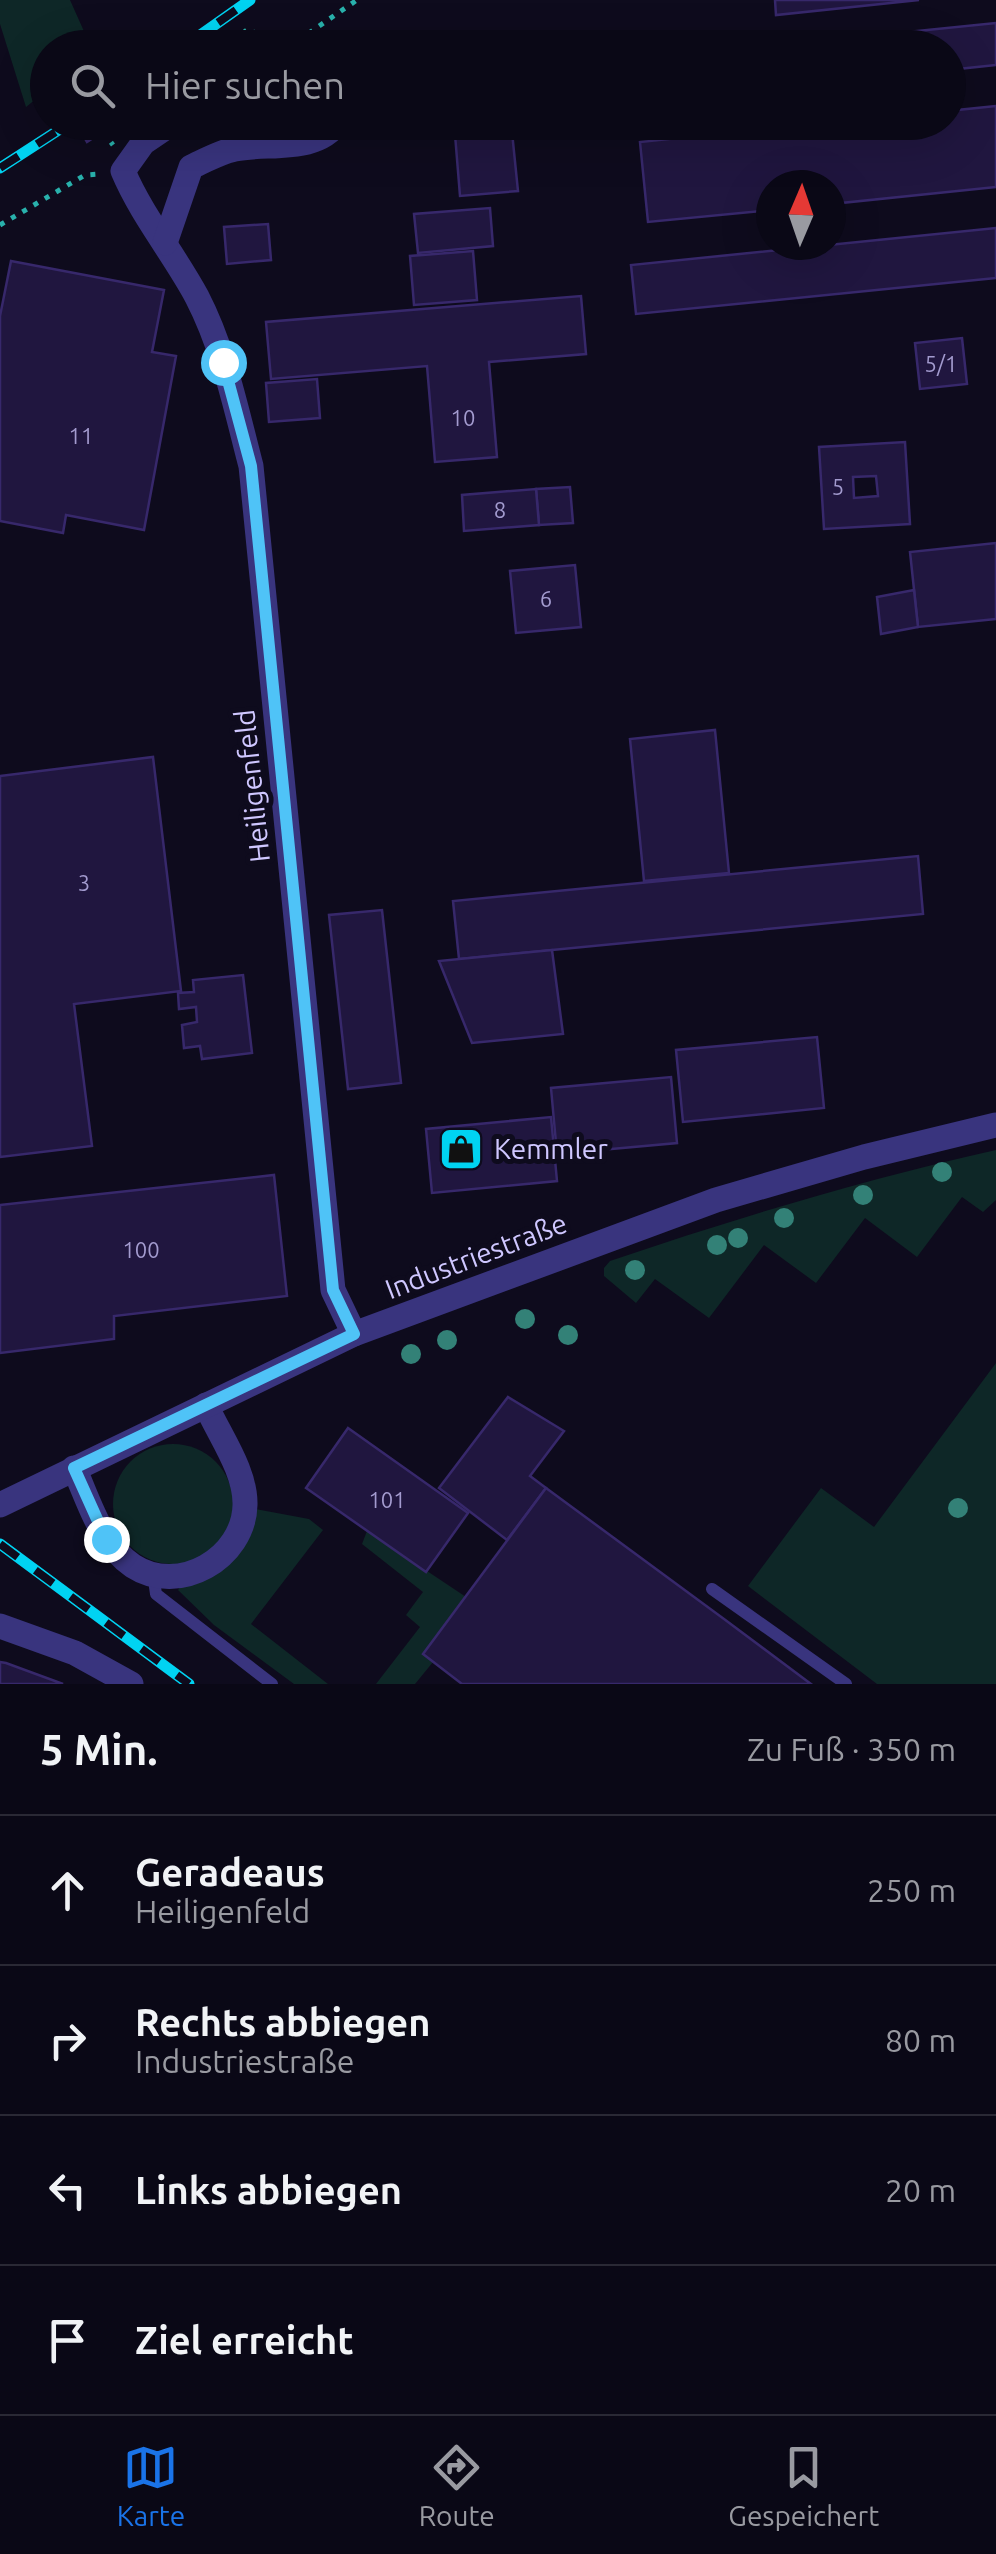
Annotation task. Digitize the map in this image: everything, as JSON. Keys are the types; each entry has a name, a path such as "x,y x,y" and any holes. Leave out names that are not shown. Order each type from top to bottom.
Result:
{"street":[{"path":"123,171 146,140"},
{"path":"165,243 190,167 232,149 314,140"},
{"name":"Heiligenfeld","path":"123,171 135,199 198,300 223,362 251,466 333,1290 354,1334"},
{"name":"Industriestraße","path":"0,1505 354,1334 716,1200 864,1157 996,1125"},
{"path":"74,1468 106,1539 133,1566 162,1576 189,1575 219,1560 235,1540 245,1508 243,1483 206,1405"},
{"path":"0,1626 76,1653 131,1684"}],"lane":[{"path":"153,1573 156,1594 272,1684"},
{"path":"712,1589 846,1684"}],"path":[{"path":"312,30 356,0"},
{"path":"0,225 85,175 123,171"}],"green space":[{"path":"0,0 70,0 83,30 30,30 30,104 26,107 0,24"},
{"path":"996,1150 996,1200 983,1212 962,1197 917,1257 865,1218 816,1283 764,1245 709,1318 655,1279 636,1303 604,1276 610,1261 706,1230 850,1187"},
{"path":"996,1363 996,1684 877,1684 748,1586 821,1488 874,1527"},
{"path":"173,1444 196,1449 215,1462 228,1481 233,1504 228,1527 215,1546 196,1559 173,1564 150,1559 131,1546 118,1527 113,1504 118,1481 131,1462 150,1449"},
{"path":"245,1507 309,1519 323,1530 251,1624 328,1684 294,1684 214,1625 178,1590 189,1575 219,1559"},
{"path":"367,1531 466,1597 423,1654 433,1662 415,1684 376,1684 420,1627 406,1615 423,1592 362,1544"}],"building":[{"path":"775,0 919,0 776,15"},
{"path":"996,23 996,65 966,68 966,30 927,30"},
{"path":"996,106 996,187 846,202 846,170 756,170 756,211 648,222 640,142 966,140 966,109"},
{"path":"455,140 513,140 518,191 460,196"},
{"path":"490,208 493,246 418,253 414,214"},
{"path":"268,224 271,260 227,264 224,227"},
{"path":"996,228 996,278 636,314 631,265 756,252 756,260 846,260 846,243"},
{"path":"473,251 477,300 414,305 410,256"},
{"path":"11,261 164,290 152,352 176,356 144,530 66,515 63,533 0,521 0,316"},
{"path":"581,296 586,354 489,362 497,457 435,462 427,366 271,379 266,322"},
{"path":"962,338 967,384 920,389 915,343"},
{"path":"317,379 320,418 269,422 266,383"},
{"path":"905,442 910,524 824,529 819,447","holes":["876,476 878,496 854,498 853,477"]},
{"path":"570,487 573,523 539,525 536,489"},
{"path":"536,489 539,525 464,531 462,495"},
{"path":"996,543 996,619 918,627 910,552"},
{"path":"575,565 581,627 516,633 510,571"},
{"path":"914,590 918,627 881,634 877,597"},
{"path":"715,730 729,873 644,881 630,739"},
{"path":"153,757 181,991 74,1004 92,1146 0,1157 0,776"},
{"path":"918,856 923,914 459,959 453,901"},
{"path":"382,910 401,1083 348,1089 329,915"},
{"path":"552,950 563,1034 472,1043 439,961"},
{"path":"243,975 252,1053 202,1059 200,1046 184,1048 182,1025 197,1022 196,1007 179,1009 178,993 194,992 193,980"},
{"path":"817,1037 824,1108 683,1122 676,1050"},
{"path":"671,1077 677,1143 557,1154 551,1088"},
{"path":"551,1117 557,1181 432,1193 426,1129"},
{"path":"274,1175 287,1296 114,1316 114,1339 0,1353 0,1205"},
{"path":"508,1397 564,1431 530,1476 546,1488 507,1540 439,1488"},
{"path":"348,1428 468,1513 426,1572 306,1488"},
{"path":"546,1488 811,1684 462,1684 423,1654"},
{"path":"0,1662 6,1663 63,1684 0,1684"}],"railway":[{"path":"208,30 250,0"},
{"path":"0,168 43,140"},
{"path":"0,1544 189,1684"}],"place":[{"name":"Kemmler","path":"461,1149"}],"route":[{"path":"106,1539 74,1468 354,1334 333,1290 251,466 223,362"}]}
